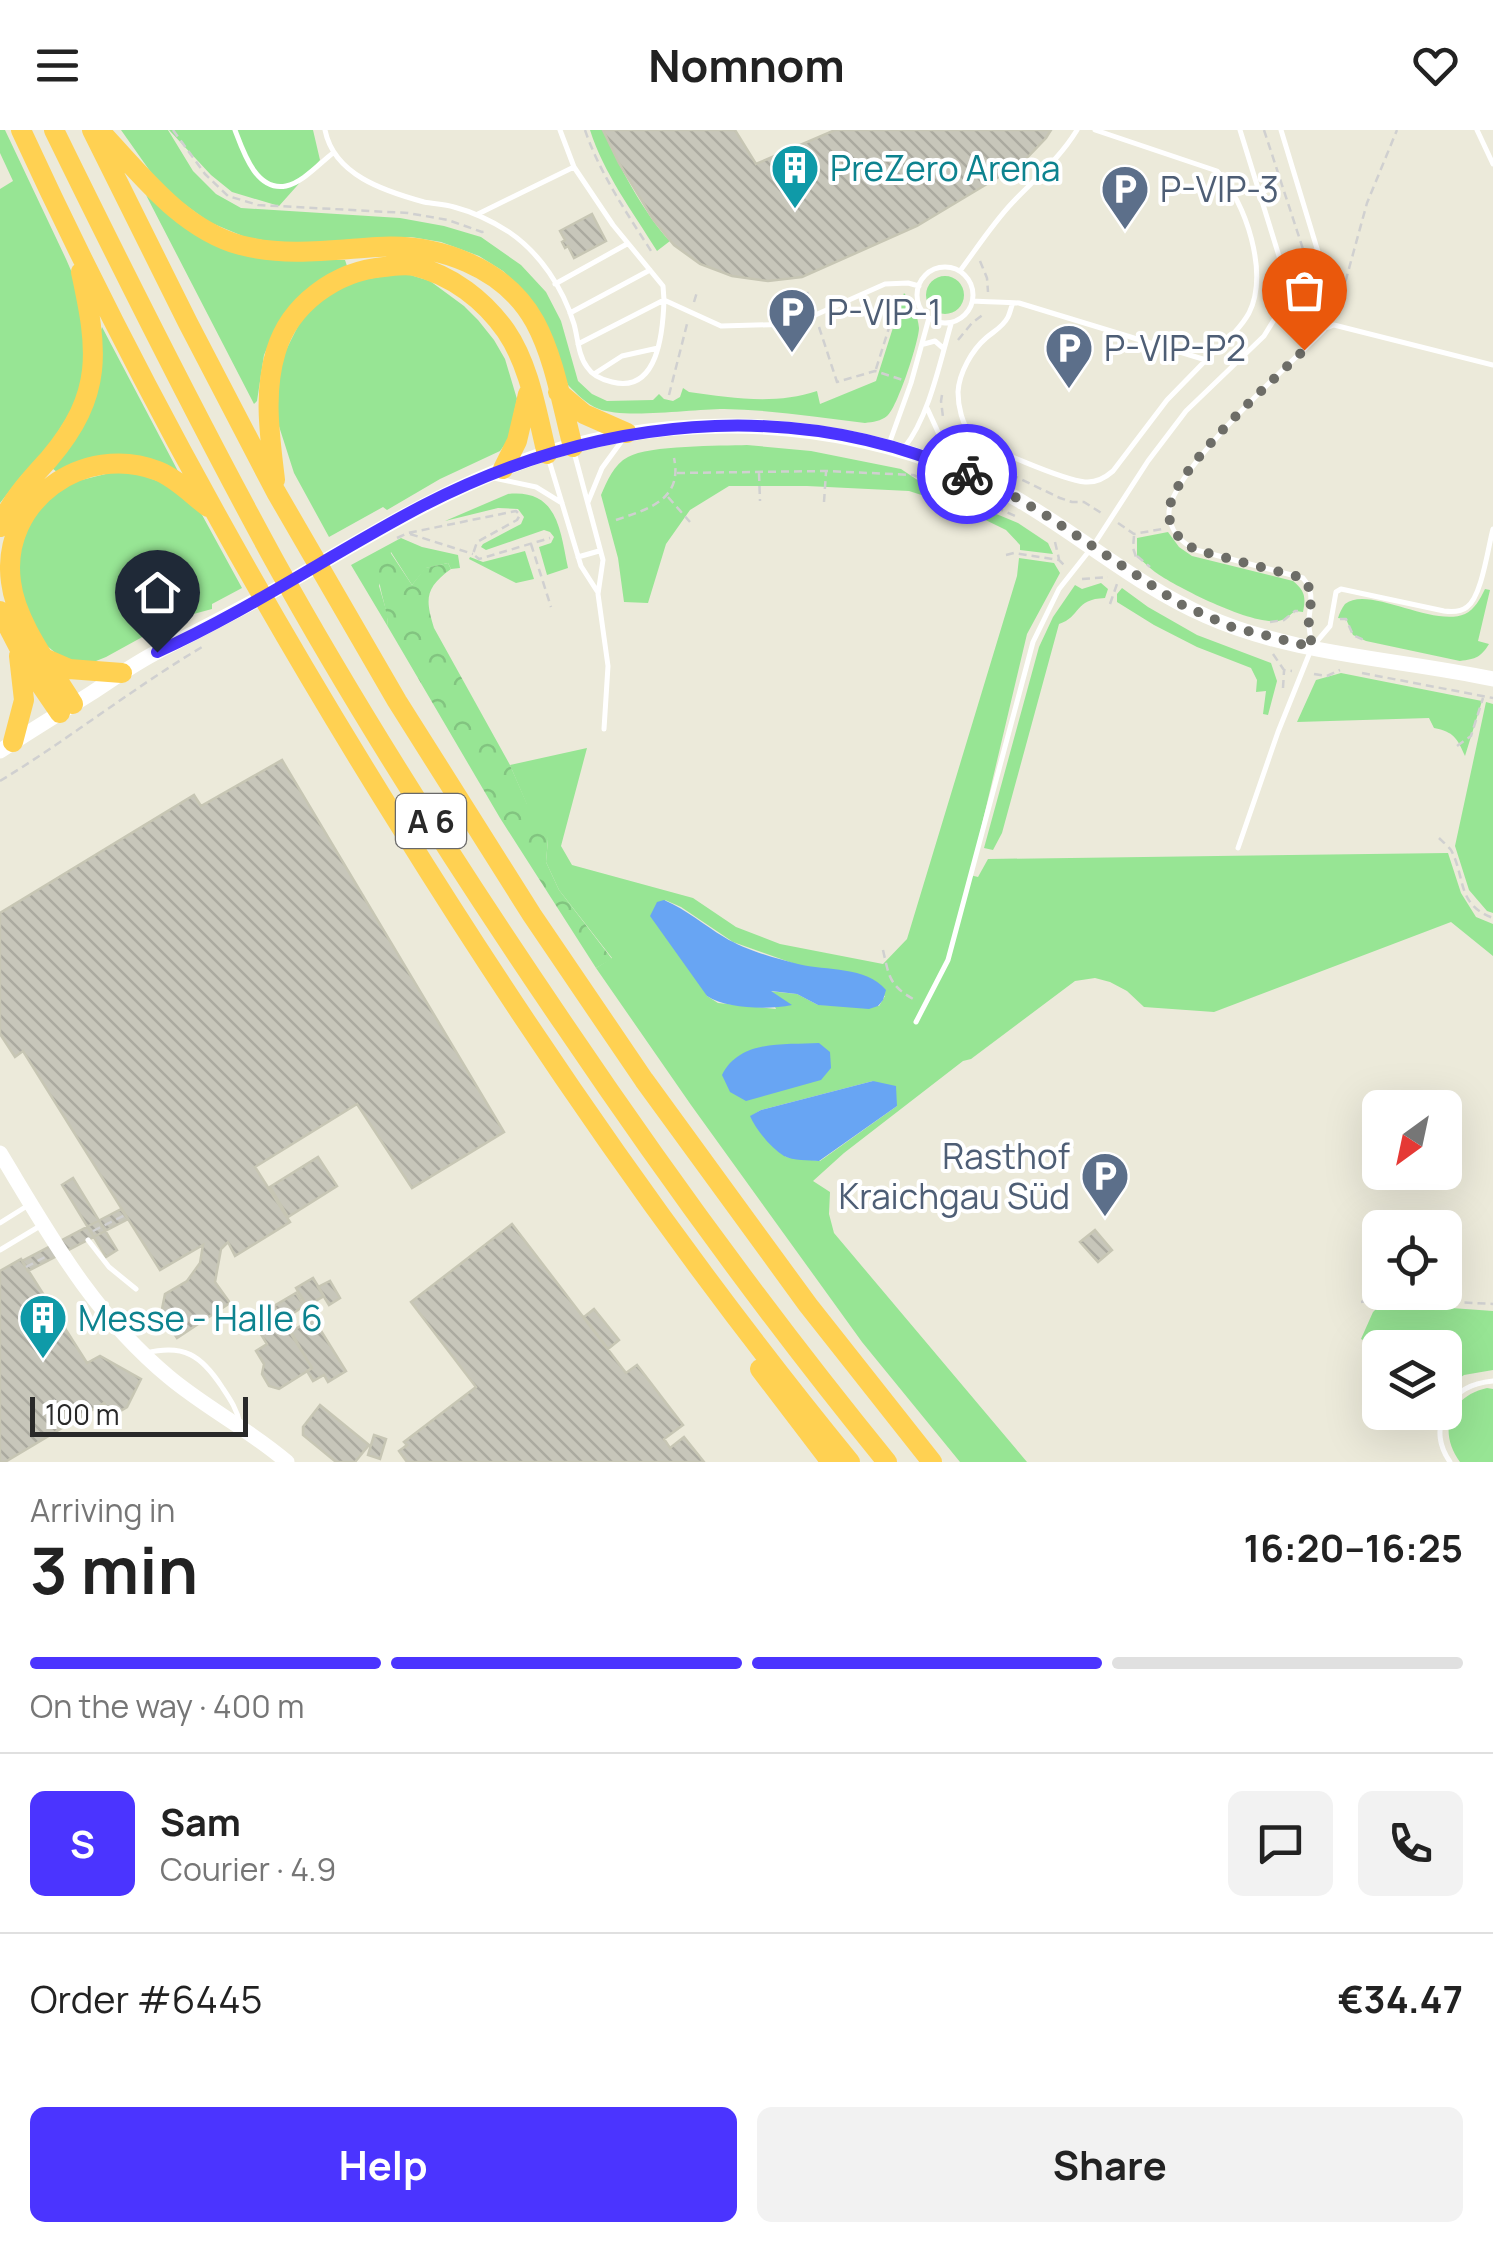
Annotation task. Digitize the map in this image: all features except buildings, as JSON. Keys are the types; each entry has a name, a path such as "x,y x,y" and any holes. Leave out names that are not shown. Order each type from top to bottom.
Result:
{"highway":[{"path":"21,130 130,355 318,694 449,904 613,1152 850,1462"},
{"name":"A 6","path":"54,130 163,350 276,562 417,798 501,932 657,1160 887,1462"},
{"path":"96,130 160,195 216,236 275,252 413,246 446,253 495,278 518,298 535,322 573,447"},
{"name":"A 6","path":"96,130 180,307 276,492 397,701 609,1029 726,1195 932,1462"},
{"path":"0,527 20,491 71,432 90,383 94,335 74,240"},
{"path":"276,492 268,396 276,347 288,324 319,291 348,274 371,268 410,265 442,275 490,311 508,332 520,356 547,454"},
{"path":"494,472 520,432 530,387"},
{"path":"558,392 584,414 627,434"},
{"path":"66,709 46,659 27,629 11,585 12,551 32,504 54,484 78,470 128,464 161,472 214,511"},
{"path":"0,612 19,649 66,709"},
{"path":"6,746 24,700 19,649"},
{"path":"46,659 69,669 122,673"},
{"path":"706,1277 744,1346 831,1462"}],"street":[{"path":"6,746 157,652 424,505 494,472 627,434 699,426 831,433 895,448 962,471 1010,494 1154,588 1206,616 1248,632 1312,647 1493,678"},
{"path":"0,1153 103,1313 142,1354 188,1392 287,1462"}],"lane":[{"path":"235,130 255,174 273,186 288,186 333,153"},
{"path":"325,130 333,153 360,178 424,202 476,215 525,244 544,265 570,312 589,372 625,385 646,376 658,348 664,286 628,244 574,167 560,130"},
{"path":"960,272 1012,204 1052,164 1077,130"},
{"path":"1013,302 1000,328 974,350 964,369 958,391 963,420 969,433 982,443 1083,482 1105,478 1112,471 1167,400 1247,316 1255,297 1256,259 1248,227 1227,182 1217,171 1095,130"},
{"path":"916,1022 948,960 1033,642 1059,590 1186,412 1264,336 1277,315 1284,295 1283,269 1240,130"},
{"path":"1281,130 1328,281 1333,310 1324,330"},
{"path":"1476,130 1493,164"},
{"path":"476,215 574,167"},
{"path":"555,284 628,244"},
{"path":"939,268 960,272 972,286 973,302 962,318 952,322 929,318 918,304 919,286 929,272 939,268"},
{"path":"570,312 650,270"},
{"path":"664,300 722,326 794,324 885,284 919,286"},
{"path":"578,344 664,300"},
{"path":"973,302 1013,302 1206,360"},
{"path":"895,448 929,318"},
{"path":"895,448 915,434 952,322"},
{"path":"1312,647 1308,622 1312,596 1303,578 1185,544 1169,514 1174,492 1224,428 1324,330 1334,325 1493,365"},
{"path":"922,344 935,341 943,348"},
{"path":"594,374 622,356 658,348"},
{"path":"927,407 944,445 962,471"},
{"path":"587,504 602,468 627,434"},
{"path":"573,447 603,560 598,594 608,666 604,728"},
{"path":"547,454 578,557 598,594"},
{"path":"494,472 536,487 562,503"},
{"path":"1238,848 1312,647 1330,626 1336,592 1341,588 1444,611 1465,609 1478,590 1493,529"},
{"path":"578,557 600,551"},
{"path":"0,1223 31,1204"},
{"path":"0,1250 44,1224"},
{"path":"88,1240 109,1267 136,1289"},
{"path":"142,1354 164,1348 194,1356 210,1369 227,1394 238,1412 240,1427"},
{"path":"1462,1390 1493,1380"},
{"path":"1440,1430 1442,1448 1450,1462"}],"path":[{"path":"174,130 206,174 228,196 258,205 408,212 482,232 498,226"},
{"path":"585,130 621,204 653,254"},
{"path":"1264,130 1323,308 1333,310 1338,310 1367,203 1396,130"},
{"path":"953,354 959,337 984,313 988,302 988,278 974,252"},
{"path":"876,371 900,283"},
{"path":"807,292 837,382 876,371 910,383"},
{"path":"669,395 680,348"},
{"path":"932,389 942,392 944,422"},
{"path":"951,437 962,450 984,462 1060,498 1084,502 1134,534 1173,527"},
{"path":"616,520 652,508 666,496 677,473 674,458"},
{"path":"677,473 826,471 913,475 1018,518"},
{"path":"824,502 826,471"},
{"path":"759,472 760,501"},
{"path":"666,496 690,522"},
{"path":"393,540 408,533 516,511 520,515 477,542 473,554"},
{"path":"408,533 479,559 550,538"},
{"path":"1006,555 1059,560 1058,549 1048,536"},
{"path":"531,544 551,608"},
{"path":"1136,556 1156,573"},
{"path":"1270,622 1284,620 1294,610 1310,613"},
{"path":"1332,618 1346,619 1353,635 1366,641"},
{"path":"0,781 52,749 152,676 214,640"},
{"path":"1456,746 1471,736 1484,696"},
{"path":"1439,838 1450,849 1465,896 1483,914 1493,918"},
{"path":"883,950 888,976 894,985 925,1005"},
{"path":"92,1232 125,1215"},
{"path":"26,1266 59,1249"},
{"path":"1361,1302 1381,1298 1493,1304"}],"green space":[{"path":"0,130 5,130 66,259 82,296 87,325 81,395 44,454 0,503 0,189 13,181 0,153"},
{"path":"121,130 168,130 193,171 216,194 241,208 400,218 481,237 521,265 546,292 561,321 578,381 607,401 653,400 659,394 673,401 680,397 683,388 689,392 753,399 786,398 817,391 820,404 876,381 904,293 918,323 915,346 891,411 874,422 742,410 610,412 586,402 568,385 525,292 479,256 441,242 411,237 290,245 245,237 209,222 162,188"},
{"path":"169,130 313,130 320,160 279,206 232,192"},
{"path":"590,130 603,130 632,188 670,241 657,251 611,177"},
{"path":"146,195 178,223 322,260 345,260 347,266 273,335 264,355 254,404"},
{"path":"404,273 430,281 464,306 494,340 505,359 517,399 508,440 500,451 329,537 294,473 277,420 279,364 304,314 343,283"},
{"path":"945,276 959,281 964,295 959,309 945,314 931,309 926,295 931,281"},
{"path":"102,327 180,475 167,466 58,473 52,468"},
{"path":"747,445 811,451 901,469 922,483 1018,523 1048,543 1053,554 1020,550 1006,530 959,507 909,491 729,486 690,510 666,544 648,603 624,602 618,558 601,495 615,468 628,457 652,450"},
{"path":"126,469 168,485 201,513 242,588 212,604 212,609 175,619 106,657 78,662 58,655 46,645 22,604 17,560 34,510 61,485"},
{"path":"508,494 525,494 547,505 559,527 568,568 547,575 539,547 551,543 554,537 544,530 486,550 481,547 521,524 524,517 518,509 498,508 445,521"},
{"path":"1168,532 1192,556 1293,581 1304,595 1303,612 1295,611 1282,620 1255,618 1217,605 1166,579 1137,556 1137,538"},
{"path":"401,538 458,555 460,568 451,569 448,563 426,568 412,585 391,552 379,586 388,627 351,565"},
{"path":"525,551 534,579 516,583 469,559 483,562"},
{"path":"390,552 412,585 425,568 448,563 451,569 436,582 429,595 434,628 510,765 527,804 544,816 546,862 559,890 612,959 596,968 500,818 388,627 379,572 384,553"},
{"path":"1019,558 1054,563 1060,573 1027,634 970,875 978,877 988,859 1448,853 1461,893 1476,917 1493,924 1493,956 1451,922 1214,1012 1144,1007 1110,982 1095,978 1075,981 971,1059 963,1061 813,1181 830,1192 829,1214 834,1233 1027,1462 960,1462 862,1342 596,968 612,958 559,890 546,862 548,839 527,805 510,765 587,748 561,846 572,865 693,898 736,927 780,944 883,964 907,939 1017,576","holes":["665,900 733,942 885,996 879,1006 818,1005 797,994 768,991 776,1009 718,1003 707,996","873,1081 897,1106 820,1161 786,1157 751,1116 761,1110"]},
{"path":"1101,583 1108,589 1105,598 1088,602 1059,624 1002,833 993,850 984,848 1039,647 1075,585 1082,589"},
{"path":"1122,588 1197,635 1271,663 1277,681 1268,715 1263,714 1266,691 1256,692 1257,680 1251,668 1154,625 1117,602"},
{"path":"1485,589 1490,590 1478,641 1489,644 1481,655 1460,661 1366,641 1353,635 1346,619 1338,618 1345,604 1356,600 1452,617 1472,609"},
{"path":"1341,673 1482,701 1465,756 1454,737 1434,728 1429,718 1297,722 1316,680"},
{"path":"1486,702 1493,704 1493,913 1469,890 1455,846"},
{"path":"1493,1311 1493,1370 1462,1376 1462,1330 1365,1330 1373,1312"},
{"path":"1493,1389 1493,1462 1460,1462 1449,1438 1449,1430 1462,1430 1462,1401 1474,1392"}],"water":[{"path":"664,900 750,950 868,977 886,990 883,1000 869,1009 818,1005 797,994 771,991 792,1005 748,1007 715,1000 707,996 650,916 657,902"},
{"path":"819,1043 830,1052 831,1068 821,1080 746,1101 730,1092 722,1075 740,1055 764,1046"},
{"path":"873,1081 896,1086 897,1106 819,1161 784,1156 764,1138 750,1116 761,1110"}],"way so far":[{"path":"967,474 1047,516 1180,604 1232,627 1312,647 1308,622 1312,596 1303,578 1196,550 1178,536 1169,514 1174,492 1224,428 1304,350"}],"place":[{"name":"PreZero Arena","path":"795,210"},
{"name":"P-VIP-3","path":"1125,232"},
{"name":"P-VIP-1","path":"792,354"},
{"name":"P-VIP-P2","path":"1069,390"},
{"name":"Rasthof Kraichgau Süd","path":"1105,1218"},
{"name":"Messe - Halle 6","path":"43,1360"}],"route":[{"path":"157,652 424,505 503,468 627,434 699,426 831,433 902,450 967,474"}]}
